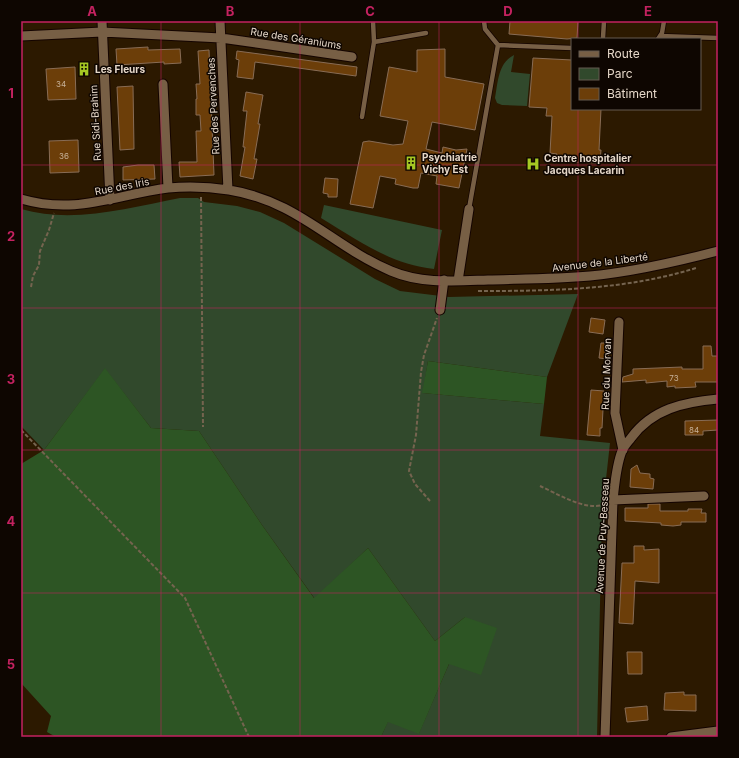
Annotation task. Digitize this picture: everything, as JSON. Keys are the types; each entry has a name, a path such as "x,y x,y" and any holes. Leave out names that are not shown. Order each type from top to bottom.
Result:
{"street":[{"name":"Rue Sidi-Brahim","path":"102,21 110,200"},
{"name":"Rue des Pervenches","path":"220,21 228,190"},
{"name":"Rue des Géraniums","path":"21,36 102,32 221,38 352,57"},
{"path":"163,84 168,188"},
{"name":"Rue des Iris","path":"21,199 54,206 84,205 168,188 228,190 265,198 284,206 392,272 409,277 444,280"},
{"path":"458,281 469,209"},
{"name":"Avenue de la Liberté","path":"444,280 549,280 592,276 674,262 718,251"},
{"path":"440,310 444,280"},
{"name":"Rue du Morvan","path":"619,322 615,413 623,450"},
{"name":"Avenue de Puy-Besseau","path":"605,737 613,500 616,474 623,450 637,430 648,419 664,409 685,403 718,399"},
{"path":"613,500 704,496"},
{"path":"671,737 718,731"}],"lane":[{"path":"362,117 374,42 373,21"},
{"path":"484,21 485,29 498,45 571,48"},
{"path":"604,21 604,38"},
{"path":"664,21 659,38 718,38"},
{"path":"374,42 426,33"},
{"path":"469,209 498,45"}],"path":[{"path":"201,188 203,427"},
{"path":"31,287 33,276 39,265 40,251 49,230 54,206"},
{"path":"430,501 415,484 409,471 416,435 421,372 424,355 440,310"},
{"path":"21,430 185,598 250,737"},
{"path":"540,486 575,501 592,506 606,505 613,500"}],"green space":[{"path":"514,55 511,72 530,74 527,106 502,105 497,103 495,98 498,79 502,68 509,58"},
{"path":"180,198 198,198 204,202 237,206 260,212 284,223 375,279 400,291 449,297 578,294 547,377 428,361 423,393 544,404 540,436 610,443 602,515 597,737 381,737 388,721 419,733 449,664 465,617 435,641 368,548 315,599 262,525 199,431 151,428 105,369 44,450 21,426 21,209 60,215 80,215 121,210"},
{"path":"324,205 442,230 434,269 403,262 389,257 362,243 321,218"},
{"path":"428,361 547,377 544,404 422,393"},
{"path":"105,368 151,428 199,431 262,525 314,598 368,548 435,641 465,617 497,628 481,675 449,664 419,734 388,722 381,737 56,737 47,732 51,716 21,683 21,464 44,450"}],"building":[{"path":"510,21 578,21 577,38 567,39 509,34"},
{"path":"148,47 148,50 180,49 181,63 164,64 164,62 117,65 116,49"},
{"path":"445,49 445,77 484,84 475,130 432,122 426,149 442,153 443,147 456,150 467,149 459,188 436,184 437,176 421,173 418,188 395,184 396,179 380,176 373,208 350,204 363,142 369,141 393,145 403,144 408,121 380,116 389,67 417,72 417,50"},
{"path":"209,50 214,175 180,177 179,162 197,162 196,131 201,131 200,115 196,115 196,84 200,84 198,51"},
{"path":"237,51 357,67 356,76 255,62 253,79 237,77 239,60 236,59"},
{"path":"533,58 571,60 571,110 601,110 599,150 601,150 600,161 596,160 596,163 556,161 557,154 550,153 552,116 546,116 547,108 529,107"},
{"path":"75,67 76,99 48,100 46,69"},
{"path":"133,86 134,149 120,150 117,87"},
{"path":"246,92 263,95 254,159 257,159 253,179 240,176 245,147 243,147 247,111 243,111"},
{"path":"78,140 79,172 50,173 49,141"},
{"path":"154,165 155,179 123,180 123,167"},
{"path":"325,178 338,179 337,197 328,197 328,194 323,193"},
{"path":"591,318 605,320 603,334 589,332"},
{"path":"601,343 610,343 608,359 599,358"},
{"path":"703,346 711,346 712,356 718,356 718,382 695,382 696,387 675,388 675,386 667,387 667,381 646,383 646,380 622,382 623,377 633,374 633,369 682,367 682,369 703,369"},
{"path":"591,390 604,391 602,428 600,428 600,436 587,435"},
{"path":"718,420 718,430 703,431 703,435 685,435 685,421"},
{"path":"637,465 640,473 650,474 650,478 654,479 653,489 630,487 631,469"},
{"path":"648,504 660,504 660,511 688,511 688,509 702,509 701,513 706,513 706,522 681,522 681,525 673,526 661,525 661,523 625,521 625,508 648,508"},
{"path":"634,546 644,546 644,550 659,549 659,583 635,581 633,624 619,623 622,563 634,563"},
{"path":"627,652 642,652 642,674 628,674"},
{"path":"684,692 684,695 696,695 696,711 664,710 665,693"},
{"path":"647,706 648,720 627,722 625,708"}],"place":[{"name":"Les Fleurs","path":"84,69"},
{"name":"Psychiatrie Vichy Est","path":"411,163"},
{"name":"Centre hospitalier Jacques Lacarin","path":"533,164"}]}
